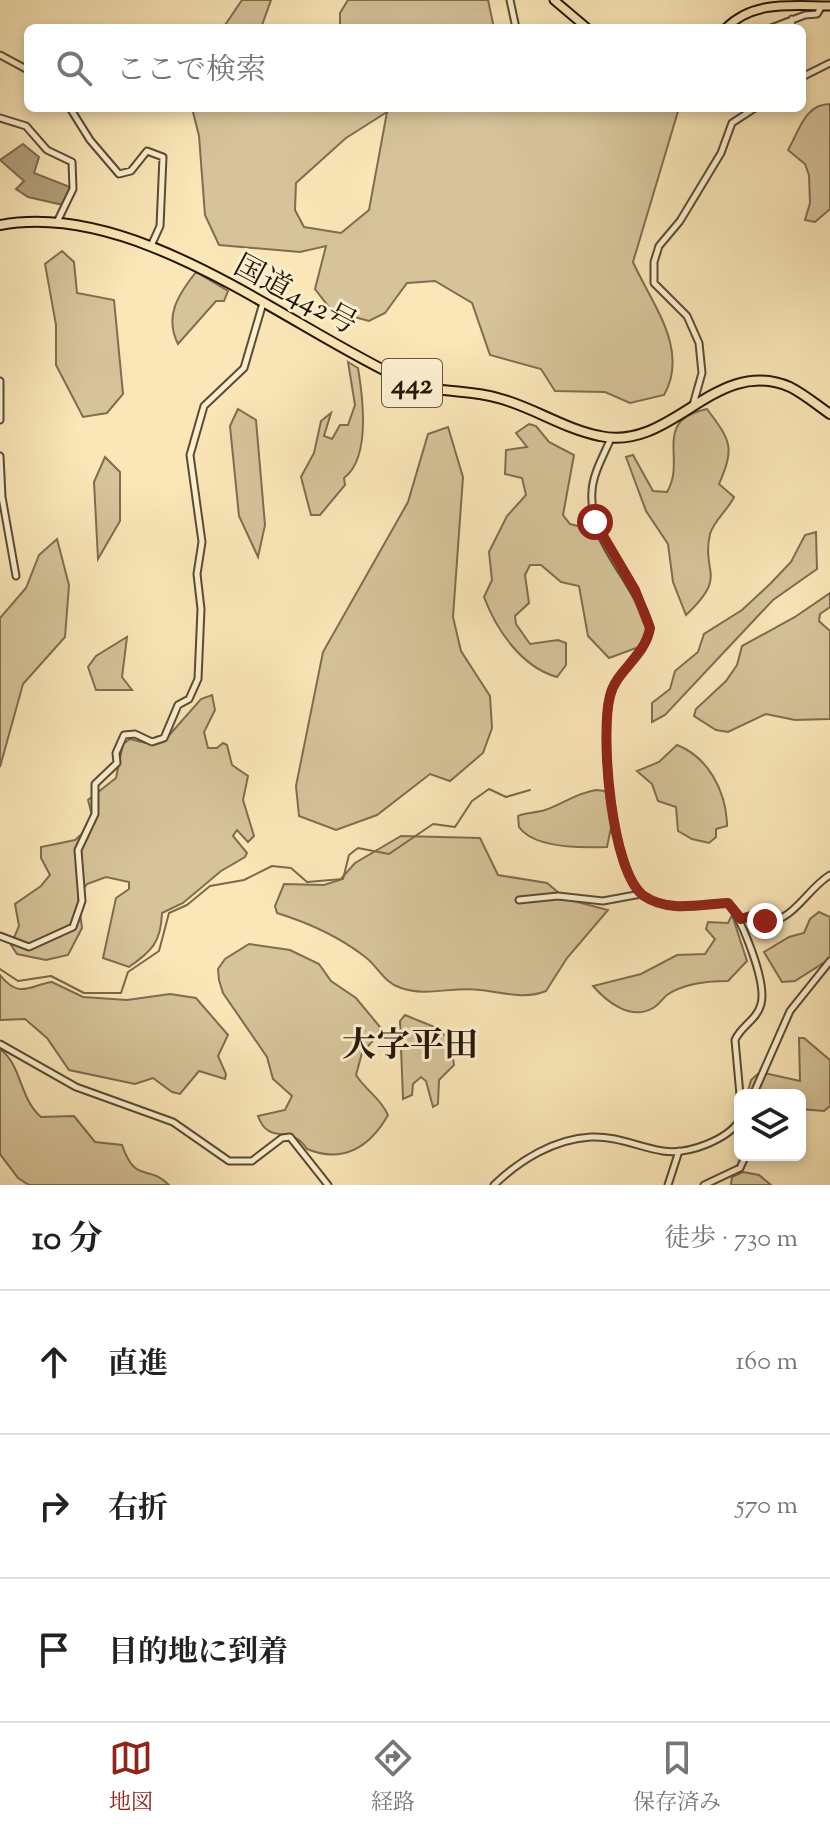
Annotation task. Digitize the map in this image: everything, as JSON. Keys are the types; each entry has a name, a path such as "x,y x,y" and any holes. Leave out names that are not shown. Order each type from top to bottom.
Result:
{"highway":[{"name":"国道442号","path":"0,225 58,220 92,225 150,248 263,302 415,385 495,397 580,430 611,438 631,438 655,430 725,386 771,383 790,388 830,414"}],"main road":[{"path":"554,0 582,24"},
{"path":"730,24 743,12 758,5 826,6"}],"street":[{"path":"510,0 515,24"},
{"path":"780,24 817,14 826,6"},
{"path":"791,24 792,19"},
{"path":"0,55 24,68"},
{"path":"806,75 830,63"},
{"path":"72,112 90,140 119,174 131,171 147,151 163,157 160,226 150,248"},
{"path":"693,405 702,373 699,343 687,316 654,283 655,255 721,153 732,123 749,112"},
{"path":"0,118 26,126 47,150 72,162 73,189 58,220"},
{"path":"0,936 29,947 73,927 82,901 78,850 95,814 95,784 117,763 116,753 124,735 135,734 152,742 164,738 178,705 193,693 198,679 201,609 197,574 202,542 190,455 204,406 244,368 263,302"},
{"path":"0,381 0,420"},
{"path":"611,438 594,478 592,507 595,522 635,590 650,628 642,652 615,683 608,704 608,783 616,819 617,843 620,858 641,894"},
{"path":"0,456 2,497 16,576"},
{"path":"741,919 754,915 765,921 780,920 830,875"},
{"path":"519,900 558,896 603,901 641,894 675,907 728,903 741,919 763,992 757,1015 735,1040 739,1089"},
{"path":"756,1089 790,1011 830,961"},
{"path":"0,1044 76,1087 173,1122 229,1161 252,1161 282,1138 290,1137 328,1185"},
{"path":"494,1185 525,1159 587,1137 612,1137 661,1151 679,1151 726,1136 734,1127"},
{"path":"668,1185 679,1151"},
{"path":"704,1185 740,1168 743,1161"}],"shaded area":[{"path":"242,0 271,0 262,24 226,24"},
{"path":"348,0 488,0 493,24 340,24 340,13"},
{"path":"830,104 830,209 815,222 805,220 810,203 809,175 805,164 788,150 808,114 821,105"},
{"path":"193,112 387,112 678,112 633,262 665,327 673,361 671,378 664,395 630,403 605,392 555,391 541,369 490,355 472,303 435,281 407,283 385,313 369,321 332,311 315,289 326,246 300,252 219,245 205,215 199,136","holes":["387,112 369,210 341,233 304,227 295,210 296,183 346,138"]},
{"path":"23,144 39,157 34,173 70,187 63,205 28,197 16,189 24,181 0,160"},
{"path":"62,251 74,262 77,293 114,300 123,394 107,413 83,417 56,365 56,325 45,264"},
{"path":"196,272 228,291 224,301 216,301 178,344 172,324 175,306"},
{"path":"348,362 358,368 362,395 362,442 353,469 344,478 345,485 320,515 311,515 301,477 314,453 321,421 331,413 324,436 332,439 340,425 348,425 355,405"},
{"path":"238,409 256,420 265,525 258,557 239,516 230,426"},
{"path":"707,409 728,445 727,461 719,484 734,497 710,534 708,558 711,574 707,591 686,615 673,582 668,544 646,511 626,457 633,455 653,491 667,492 674,467 675,432 680,422"},
{"path":"529,424 536,426 549,442 574,455 563,515 570,524 595,530 646,620 646,635 639,647 609,658 588,636 579,586 561,582 541,565 530,565 525,575 529,603 515,616 516,624 530,644 558,640 566,643 566,665 557,677 521,656 495,622 484,597 492,580 489,552 507,516 526,495 522,478 505,474 506,450 527,447 516,433"},
{"path":"448,427 463,477 453,617 461,651 490,696 492,728 483,753 450,781 430,774 377,815 336,830 299,816 296,786 323,652 408,502 428,434"},
{"path":"105,457 120,472 120,521 98,559 94,482"},
{"path":"816,532 817,569 773,600 665,715 652,722 652,703 670,689 675,671 698,652 704,634 742,610 791,562 805,535"},
{"path":"57,539 69,585 65,637 23,684 0,767 0,618 26,588 39,555"},
{"path":"830,593 830,607 820,614 819,621 830,631 830,719 795,720 766,714 728,732 716,730 694,716 696,709 726,681 737,665 742,646 795,617"},
{"path":"127,637 122,677 132,690 96,690 88,667 96,656"},
{"path":"212,695 215,710 204,732 208,748 217,748 223,743 227,745 232,765 248,776 243,800 254,836 248,842 237,830 233,836 247,853 245,857 221,871 183,903 162,913 160,931 154,945 129,967 103,958 116,898 129,889 129,882 106,877 87,884 78,897 82,928 68,955 46,960 17,954 11,945 19,926 15,904 41,886 50,875 41,858 41,847 75,840 94,823 88,800 116,778 123,744 130,739 146,743 165,740 201,699"},
{"path":"677,745 688,750 706,766 723,798 727,826 716,829 716,837 709,843 692,839 678,831 676,807 658,801 652,784 637,771 659,762"},
{"path":"596,790 605,791 613,818 607,847 547,843 536,840 519,827 518,816 545,810"},
{"path":"401,836 480,838 498,875 547,883 566,899 608,910 567,958 546,991 521,995 470,989 421,992 401,988 344,942 277,913 275,906 284,884 324,885 340,880 355,863"},
{"path":"819,912 830,917 830,967 825,962 795,981 782,982 764,952 789,937 804,933 810,919"},
{"path":"732,915 747,961 728,981 689,985 667,995 653,1008 636,1012 620,1008 593,986 641,974 677,955 705,954 715,939 706,929 708,922 728,923"},
{"path":"249,944 290,950 319,964 331,981 356,998 380,1027 378,1035 362,1053 356,1075 388,1115 373,1136 354,1150 332,1155 307,1149 294,1137 268,1131 258,1116 285,1110 292,1096 273,1079 267,1057 223,993 219,980 218,969 225,959"},
{"path":"0,975 19,989 52,982 83,997 127,1000 170,994 196,998 228,1035 218,1056 226,1074 225,1079 199,1071 180,1094 153,1078 135,1084 69,1070 47,1038 25,1019 0,1020"},
{"path":"405,1015 433,1026 449,1042 454,1065 439,1080 438,1104 433,1107 426,1081 421,1077 413,1084 412,1095 403,1099 400,1021"},
{"path":"799,1038 804,1038 830,1060 830,1106 824,1111 806,1110 806,1089 749,1089 751,1080 760,1072 800,1081"},
{"path":"0,1049 13,1064 28,1101 41,1117 74,1116 95,1142 122,1145 132,1165 169,1185 29,1185 18,1178 0,1154"},
{"path":"743,1172 759,1175 771,1185 731,1185 732,1177"}],"waterway":[{"path":"0,969 18,981 51,976 84,993 121,993 128,972 159,951 169,913 187,905 210,886 244,880 272,866 291,868 307,882 343,879 349,855 358,848 389,854 433,824 455,827 472,801 489,789 506,797 530,790"}],"district":[{"name":"大字平田","path":"410,1044"}],"route":[{"path":"595,522 635,590 650,628 642,652 615,683 608,704 608,783 615,810 620,858 641,894 650,899 675,907 728,903 741,919 754,915 765,921"}]}
